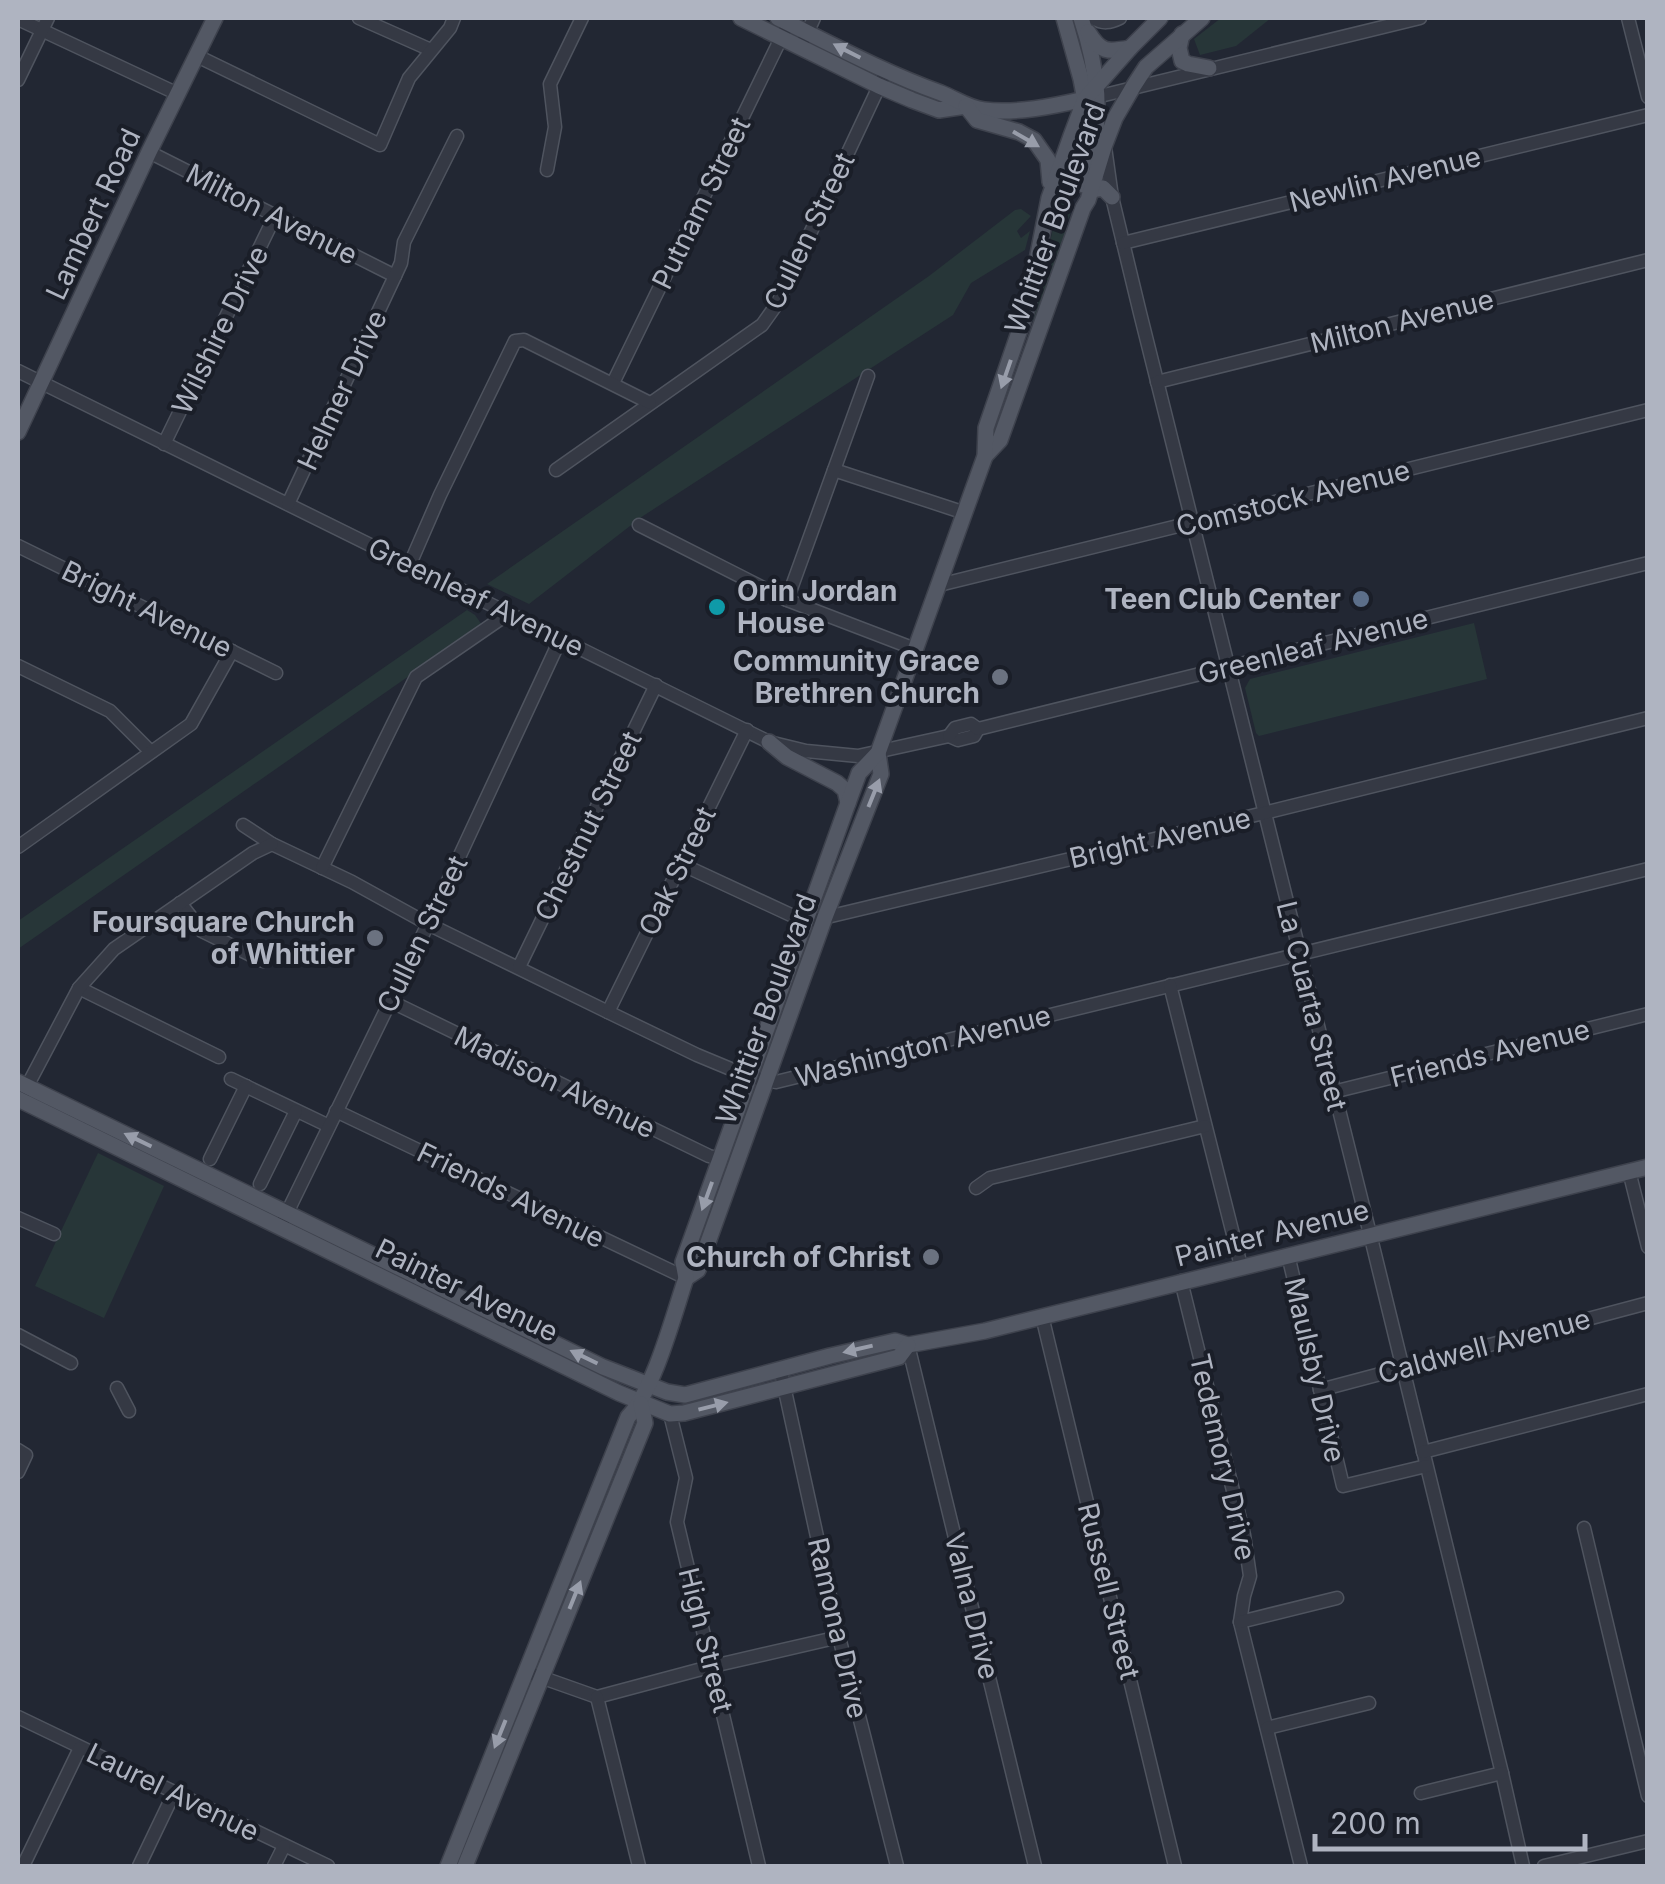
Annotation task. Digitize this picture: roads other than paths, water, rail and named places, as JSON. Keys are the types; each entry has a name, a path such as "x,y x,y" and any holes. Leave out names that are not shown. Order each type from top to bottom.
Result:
{"main road":[{"name":"Lambert Road","path":"18,432 216,18"},
{"path":"741,18 808,32 938,110 966,106 1006,110 1093,94"},
{"path":"1064,18 1093,94"},
{"name":"Whittier Boulevard","path":"686,1278 698,1270 806,922 848,803 859,773 878,753 985,456 986,428 1028,306 1049,198 1093,94 1160,18"},
{"name":"Whittier Boulevard","path":"985,456 1000,440 1087,188 1132,87 1146,67 1202,18"},
{"path":"1086,20 1093,94 1082,173 1087,188 1103,188 1112,197"},
{"path":"1086,20 1095,44 1104,50 1130,48"},
{"path":"1182,34 1180,58 1188,64 1209,68"},
{"path":"966,106 977,120 1034,140 1048,160 1049,198"},
{"path":"770,742 787,757 837,782 845,790 848,803"},
{"name":"Whittier Boulevard","path":"465,1866 628,1418 641,1404 686,1278 683,1262 721,1160 882,774 878,753"},
{"name":"Painter Avenue","path":"20,1092 283,1221 375,1256 585,1358 667,1392 685,1394 896,1341 908,1345 985,1331 1648,1167"},
{"name":"Painter Avenue","path":"283,1221 324,1248 641,1404 670,1414 899,1357 908,1345"},
{"path":"324,1248 334,1246 365,1260 375,1256"},
{"name":"Whittier Boulevard","path":"448,1866 534,1674"}],"street":[{"path":"18,80 48,18"},
{"path":"359,18 430,50"},
{"path":"198,56 380,145 409,78 454,18"},
{"path":"547,170 555,127 550,84 582,18"},
{"path":"1086,20 1108,23 1119,18"},
{"path":"1093,94 1420,18"},
{"path":"1628,18 1648,97"},
{"path":"18,20 178,94"},
{"name":"Putnam Street","path":"613,383 783,26"},
{"name":"Cullen Street","path":"556,470 762,324 776,304 883,79"},
{"name":"Newlin Avenue","path":"1123,243 1648,114"},
{"name":"Helmer Drive","path":"288,504 401,263 404,242 457,136"},
{"name":"La Cuarta Street","path":"1105,144 1123,243 1523,1866"},
{"name":"Milton Avenue","path":"149,152 395,276"},
{"name":"Wilshire Drive","path":"164,444 275,216"},
{"name":"Milton Avenue","path":"1157,382 1648,260"},
{"path":"410,564 516,341 524,340 650,403"},
{"name":"Greenleaf Avenue","path":"18,371 770,742 838,755 878,753 949,736 960,726 971,724 978,728 1648,563"},
{"path":"786,600 868,376"},
{"name":"Comstock Avenue","path":"939,585 1648,410"},
{"path":"834,470 965,513"},
{"path":"639,525 786,600 915,650"},
{"name":"Bright Avenue","path":"18,546 276,673"},
{"path":"322,868 416,676 509,613"},
{"name":"Cullen Street","path":"283,1221 428,924 560,640"},
{"path":"18,847 191,724 232,651"},
{"path":"18,666 110,711 151,752"},
{"name":"Chestnut Street","path":"519,967 656,685"},
{"name":"Bright Avenue","path":"806,922 1648,718"},
{"name":"Oak Street","path":"608,1012 747,730"},
{"path":"243,825 272,844 428,924 697,1055 758,1078"},
{"path":"20,1092 79,988 114,950 272,844"},
{"path":"681,864 806,922"},
{"name":"Washington Avenue","path":"758,1078 776,1082 1648,869"},
{"path":"180,904 202,931 263,961"},
{"path":"1170,985 1241,1266"},
{"path":"79,988 220,1057"},
{"name":"Madison Avenue","path":"390,1001 721,1160"},
{"name":"Friends Avenue","path":"1334,1092 1648,1014"},
{"path":"232,1079 328,1126"},
{"path":"210,1159 246,1086"},
{"name":"Friends Avenue","path":"336,1110 686,1278"},
{"path":"260,1184 296,1111"},
{"path":"976,1188 990,1178 1205,1126"},
{"path":"1629,1171 1648,1247"},
{"path":"18,1218 54,1234"},
{"name":"Maulsby Drive","path":"1288,1255 1343,1486 1425,1459"},
{"name":"Tedemory Drive","path":"1181,1282 1249,1564 1240,1622 1302,1866"},
{"name":"Caldwell Avenue","path":"1320,1390 1648,1303"},
{"name":"Russell Street","path":"1042,1316 1175,1866"},
{"path":"18,1336 71,1363"},
{"name":"Valna Drive","path":"908,1345 1036,1866"},
{"name":"Ramona Drive","path":"780,1371 838,1637 896,1866"},
{"path":"117,1388 129,1411"},
{"path":"1425,1459 1648,1394"},
{"name":"High Street","path":"670,1414 686,1478 677,1522 759,1866"},
{"path":"18,1472 22,1452"},
{"path":"1584,1528 1648,1796"},
{"path":"1240,1622 1337,1598"},
{"path":"534,1674 598,1697 838,1637"},
{"path":"598,1697 639,1866"},
{"path":"1267,1728 1370,1702"},
{"name":"Laurel Avenue","path":"18,1718 328,1866"},
{"path":"23,1866 80,1748"},
{"path":"1421,1793 1502,1774"},
{"path":"139,1866 174,1793"},
{"path":"1544,1866 1648,1841"},
{"path":"274,1866 284,1846"}],"place":[{"name":"Teen Club Center","path":"1361,599"},
{"name":"Orin Jordan House","path":"717,607"},
{"name":"Community Grace Brethren Church","path":"1000,677"},
{"name":"Foursquare Church of Whittier","path":"375,938"},
{"name":"Church of Christ","path":"931,1257"}]}
